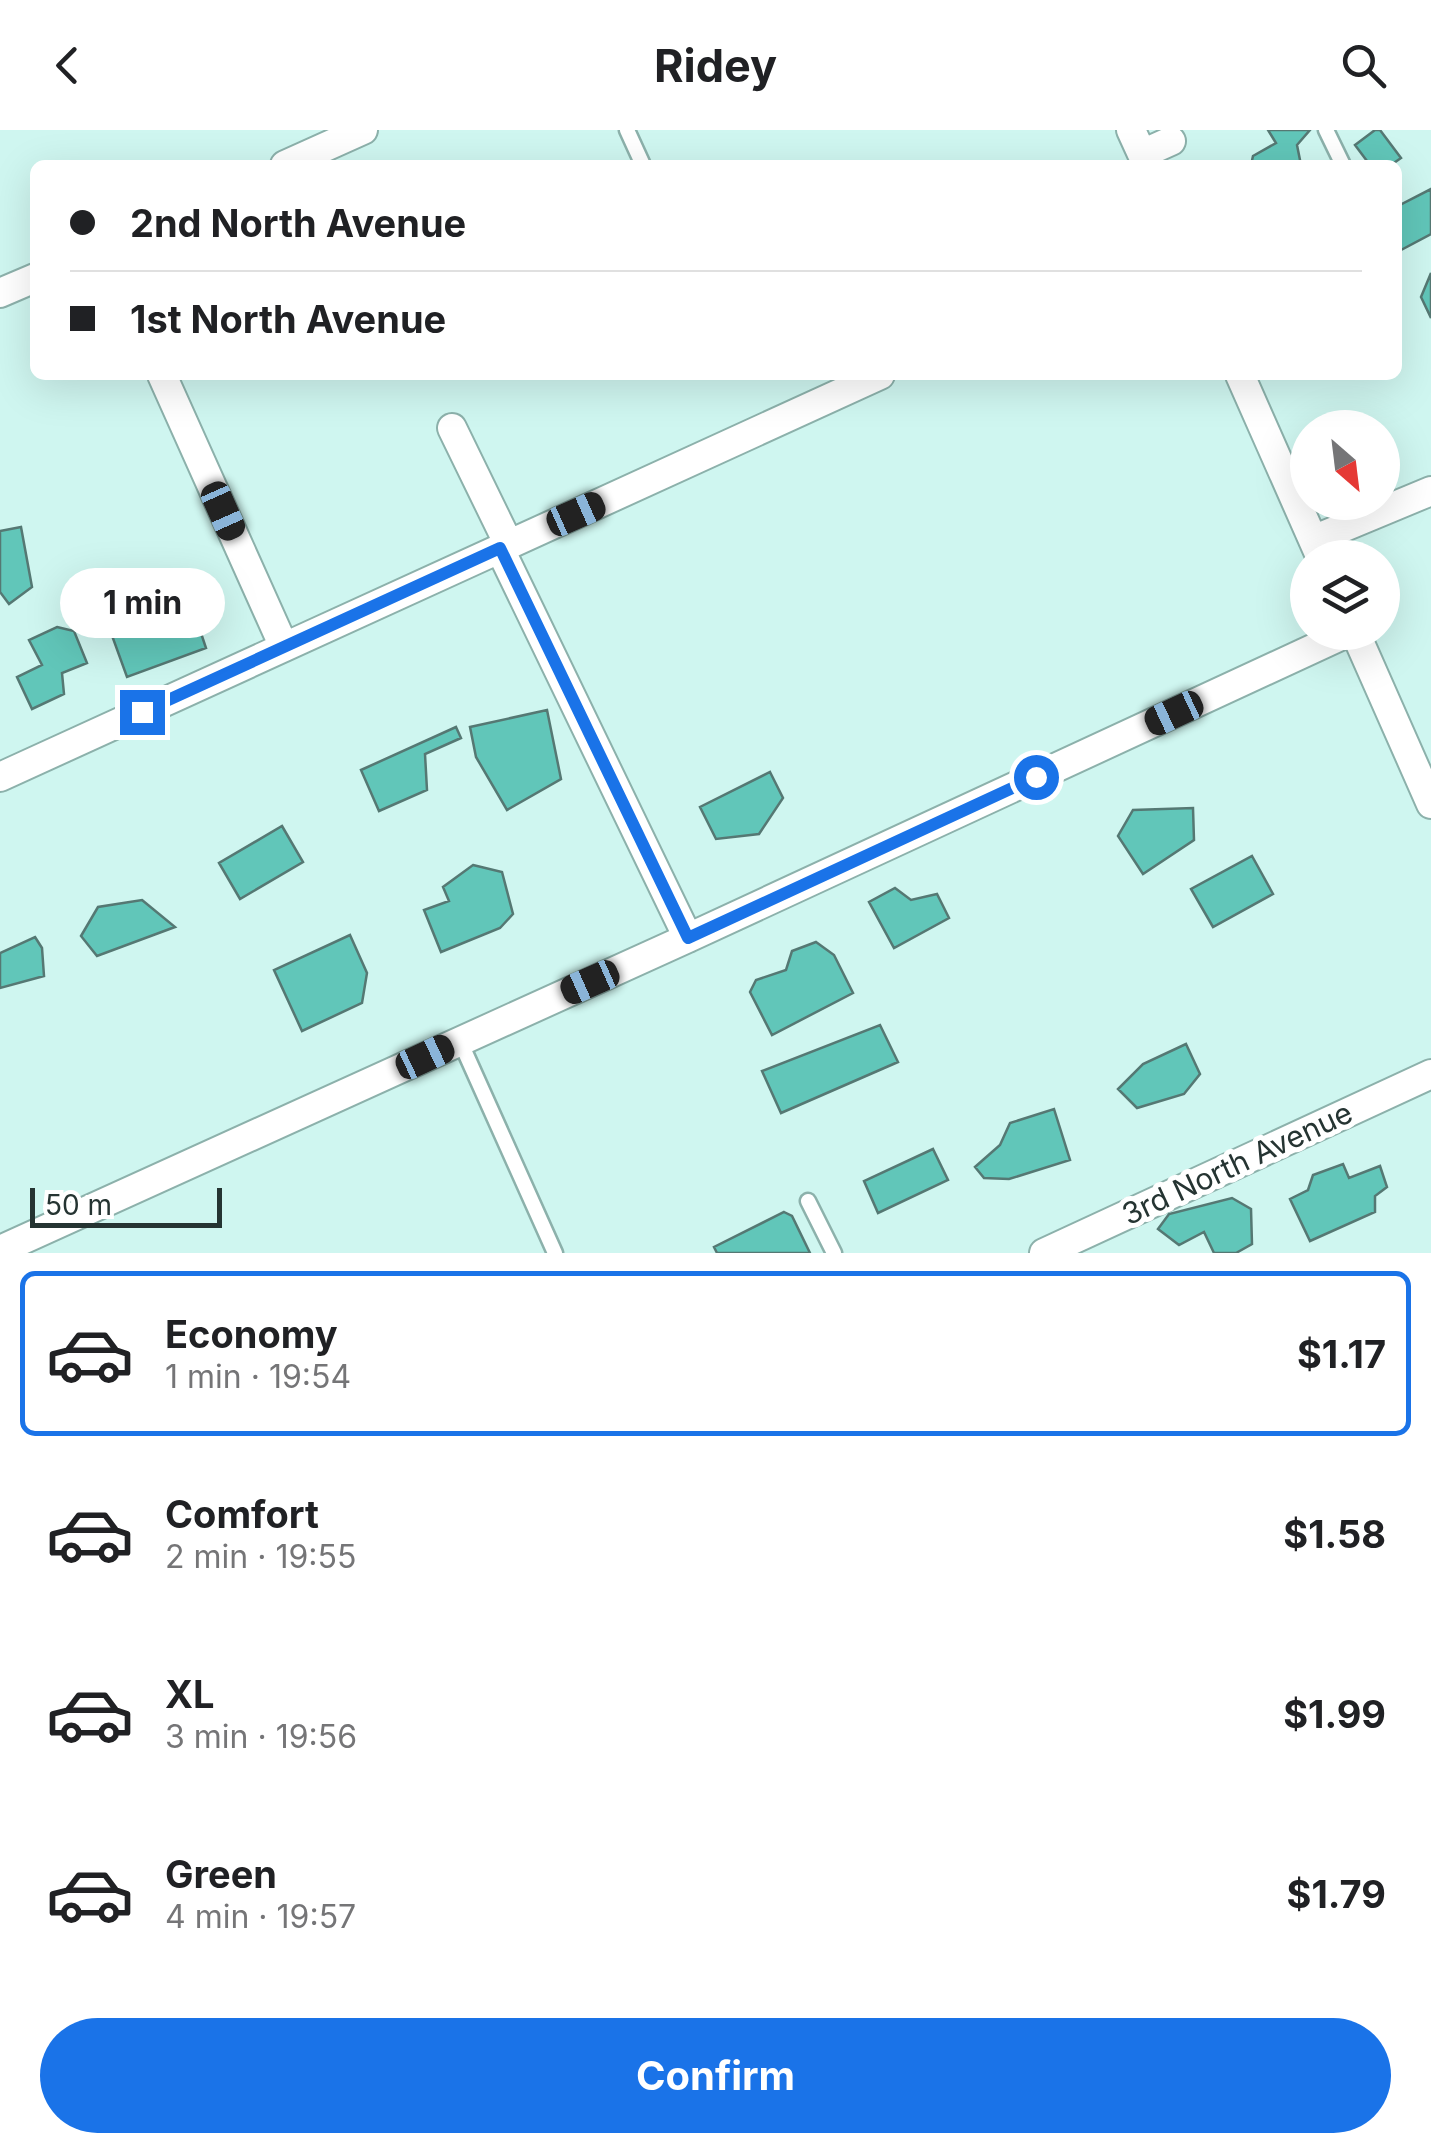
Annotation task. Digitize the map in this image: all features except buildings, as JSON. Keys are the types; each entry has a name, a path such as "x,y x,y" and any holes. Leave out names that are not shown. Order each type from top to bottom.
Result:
{"street":[{"path":"296,160 363,130"},
{"path":"1140,150 1183,134"},
{"path":"0,293 30,280"},
{"path":"164,380 284,647"},
{"path":"0,777 869,380"},
{"path":"1242,380 1313,540"},
{"path":"452,428 688,938"},
{"path":"1335,540 1431,491"},
{"path":"0,1250 1313,650"},
{"path":"1360,650 1431,804"},
{"name":"3rd North Avenue","path":"1044,1253 1431,1074"}],"lane":[{"path":"627,130 641,160"},
{"path":"1326,130 1340,160"},
{"path":"460,1041 555,1253"},
{"path":"808,1201 834,1253"}],"route":[{"path":"142,712 500,548 688,938 1036,777"}]}
